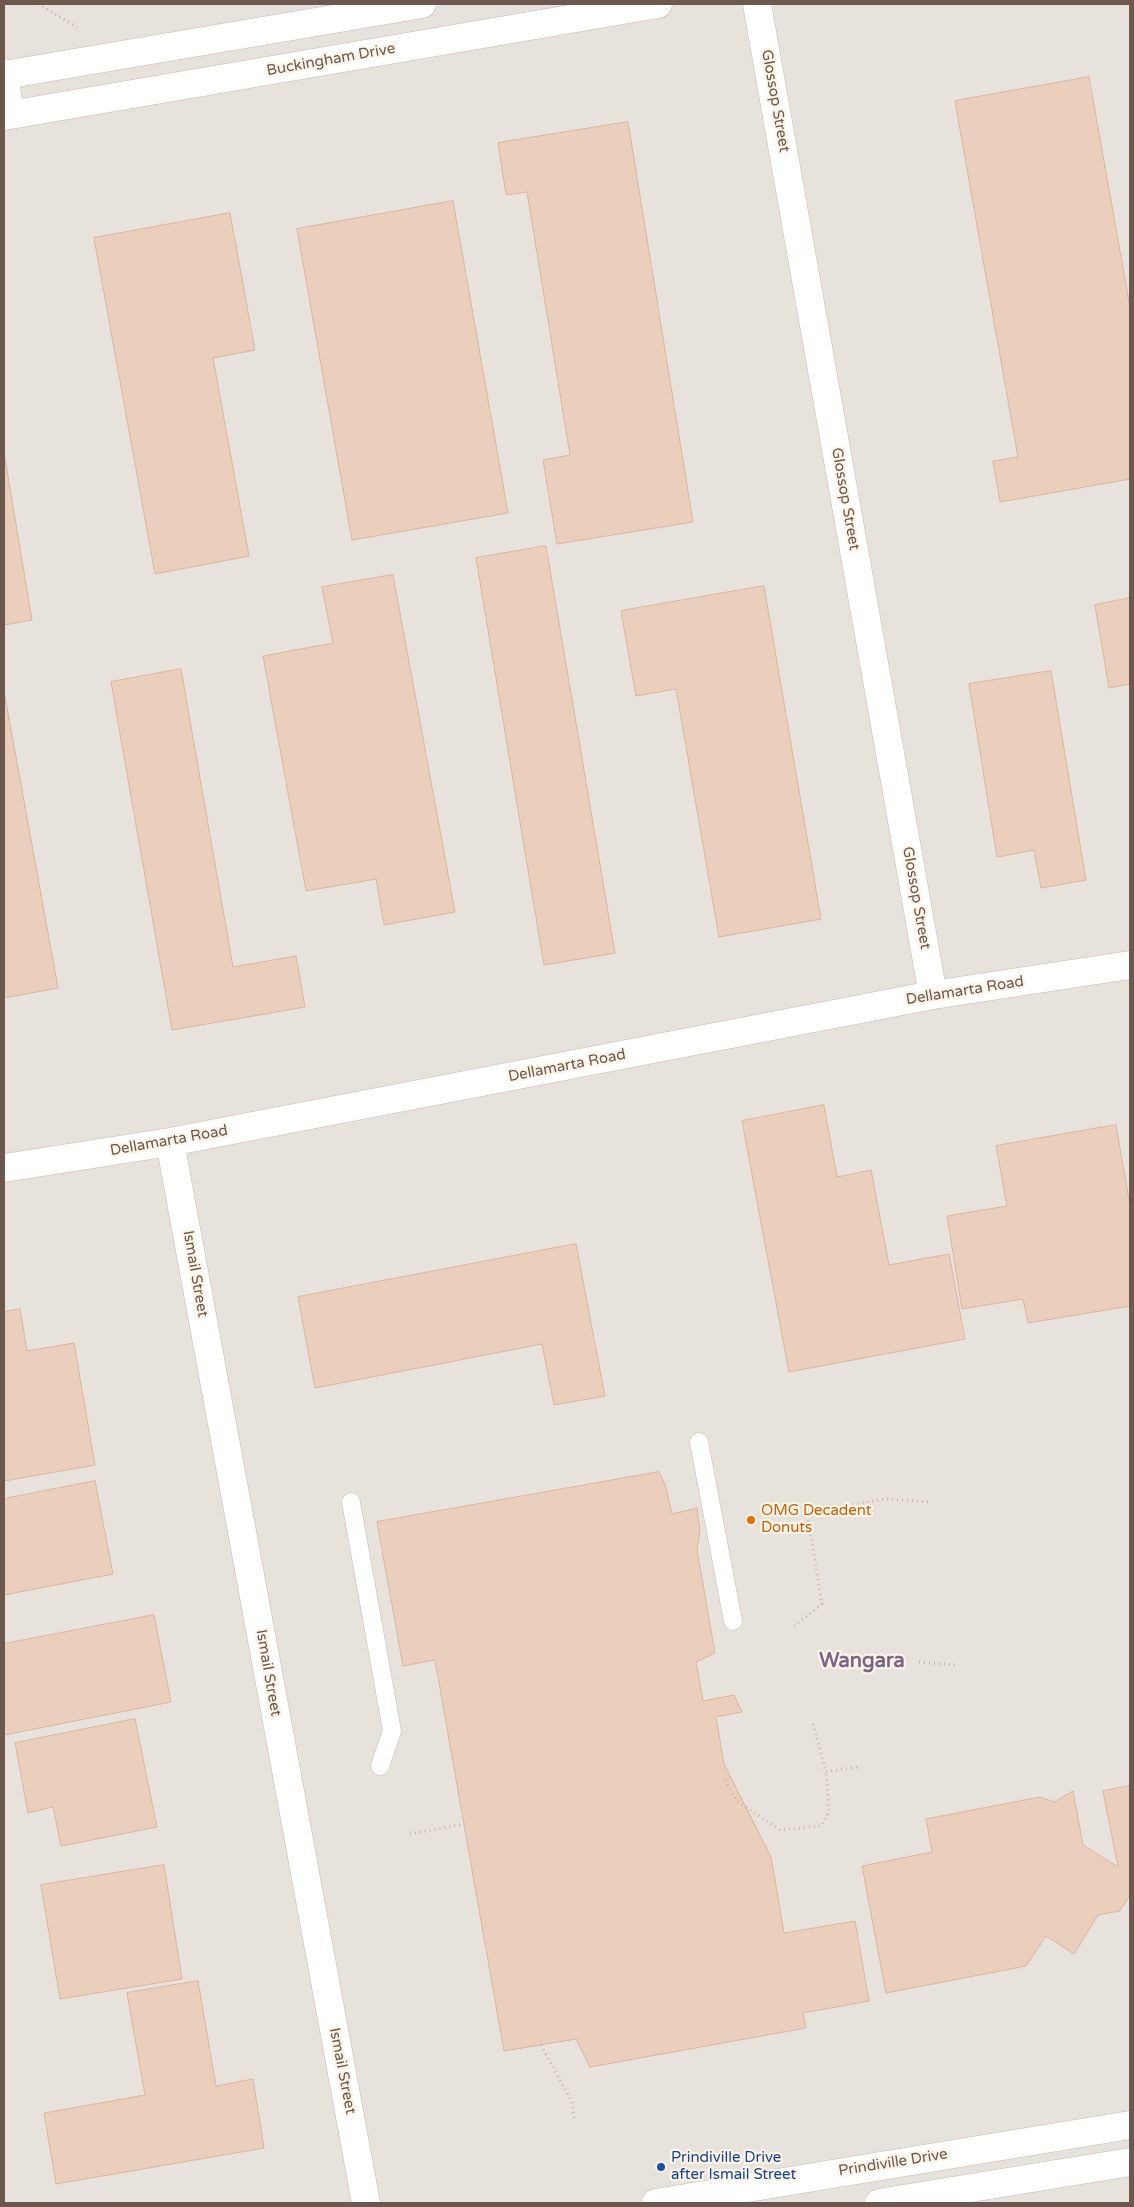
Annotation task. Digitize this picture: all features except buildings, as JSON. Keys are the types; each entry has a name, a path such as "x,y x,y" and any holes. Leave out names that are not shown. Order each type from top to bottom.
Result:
{"street":[{"path":"7,115 4,75 422,4"},
{"name":"Buckingham Drive","path":"7,115 658,4"},
{"name":"Glossop Street","path":"758,4 933,995"},
{"name":"Dellamarta Road","path":"4,1168 170,1142 933,995 1130,965"},
{"name":"Ismail Street","path":"170,1142 366,2203"},
{"name":"Prindiville Drive","path":"656,2203 1130,2125"},
{"path":"879,2203 1130,2162"}],"lane":[{"path":"699,1442 733,1621"},
{"path":"351,1502 392,1731 380,1766"}],"path":[{"path":"794,1626 822,1604 807,1512 887,1499 930,1502"},
{"path":"919,1662 955,1665"},
{"path":"725,1780 737,1801 780,1830 821,1826 829,1812 826,1772 813,1724"},
{"path":"826,1772 858,1767"},
{"path":"410,1834 464,1824"},
{"path":"541,2045 572,2102 574,2118"}],"shaded area":[{"path":"4,4 1130,4 1130,2203 4,2203"}],"place":[{"name":"OMG Decadent Donuts","path":"751,1520"},
{"name":"Prindiville Drive after Ismail Street","path":"661,2167"}],"district":[{"name":"Wangara","path":"862,1662"}]}
